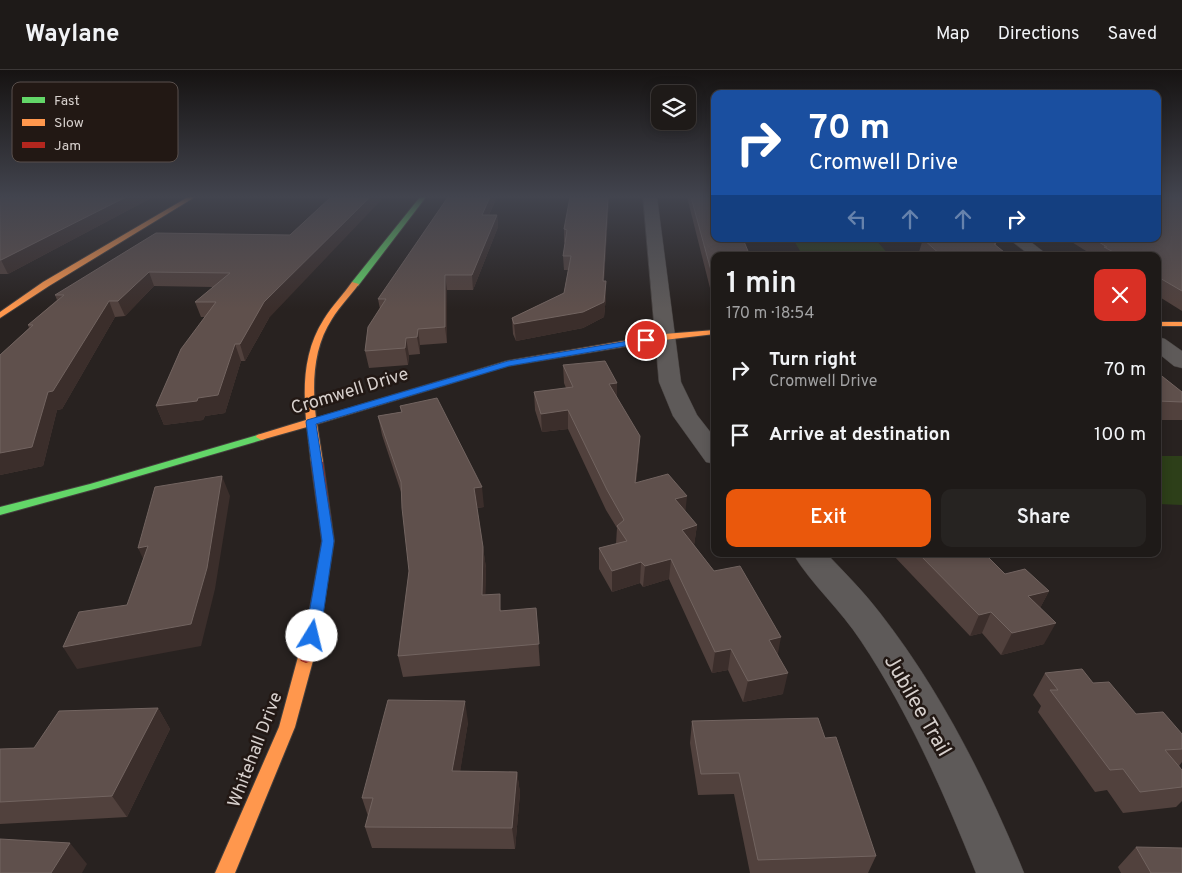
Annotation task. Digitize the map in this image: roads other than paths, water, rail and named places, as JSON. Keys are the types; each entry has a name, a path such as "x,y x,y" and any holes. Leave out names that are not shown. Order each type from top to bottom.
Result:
{"street":[{"path":"0,316 46,284 129,234"},
{"name":"Whitehall Drive","path":"225,873 287,727 312,636 328,541 311,422 308,377 315,347 325,324 394,234"},
{"path":"654,234 670,382 685,416 711,451"},
{"path":"1021,242 1035,252"},
{"path":"1161,324 1182,324"},
{"name":"Cromwell Drive","path":"0,511 508,364 664,337 711,332"},
{"path":"1161,345 1182,361"},
{"name":"Jubilee Trail","path":"812,557 874,631 925,711 979,822 1000,873"}]}
